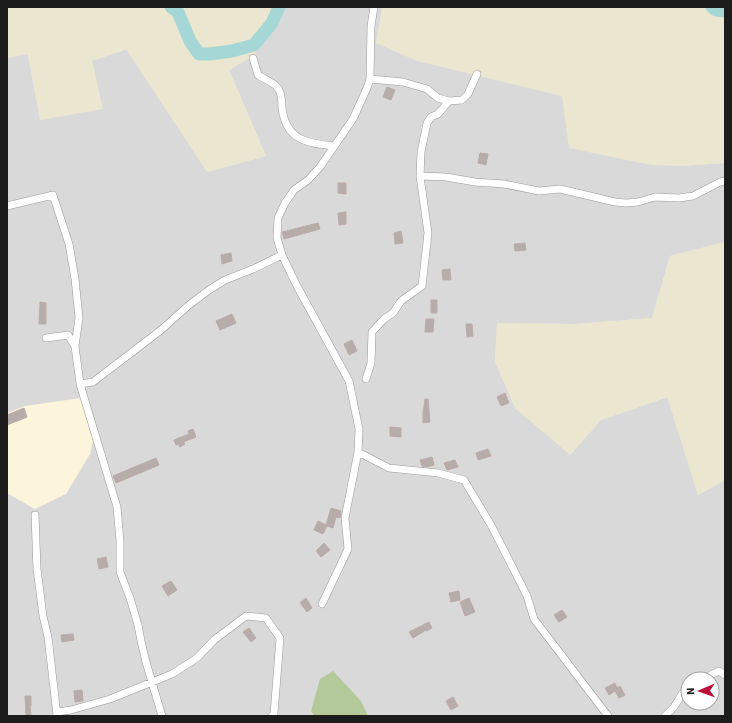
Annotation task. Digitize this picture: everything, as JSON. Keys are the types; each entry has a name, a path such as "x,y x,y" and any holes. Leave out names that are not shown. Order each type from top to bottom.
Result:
{"street":[{"path":"322,604 348,549 345,518 358,452 359,429 349,382 282,255 277,238 278,218 284,203 294,190 308,180 320,167 353,119 368,88 370,79 371,26 374,7"},
{"path":"254,58 258,75 277,87 281,97 284,120 294,136 315,144 334,146"},
{"path":"370,79 403,82 427,89 438,98 449,101 462,100 468,94 477,74"},
{"path":"366,379 371,363 372,332 384,319 393,313 401,301 422,286 428,233 420,176 421,152 427,123 431,117 438,114 449,101"},
{"path":"420,176 446,177 475,182 504,184 539,191 560,189 626,203 638,202 655,197 679,198 693,196 720,182 725,181"},
{"path":"7,206 53,195 69,244 75,278 79,318 75,346 80,384 117,507 120,541 120,572 138,625 151,681 162,716"},
{"path":"80,384 93,382 161,330 189,305 209,290 225,280 253,270 282,255"},
{"path":"46,338 68,335 75,346"},
{"path":"358,452 389,468 438,473 464,480 491,525 515,572 527,596 534,619 608,716"},
{"path":"35,515 37,569 43,616 48,637 57,714 110,699 151,681 172,674 197,658 214,640 246,616 266,618 280,638 273,716"},
{"path":"665,716 674,707 680,697"}],"shaded area":[{"path":"7,7 285,7 253,56 229,70 266,156 207,172 126,49 92,61 103,109 40,120 28,54 7,58"},
{"path":"285,7 382,7 377,43 562,96 679,166 725,163 725,242 670,256 652,318 576,324 497,323 495,362 570,455 601,420 668,397 698,495 725,480 725,716 368,716 361,701 311,711 314,716 7,716 7,493 35,509 25,406 7,413 7,58 28,54 40,120 92,61 127,49 207,172 266,156 229,70 253,56"},
{"path":"382,7 725,7 725,163 679,166 651,165 569,148 562,96 417,61 376,43"},
{"path":"725,242 725,480 698,495 667,397 601,420 570,455 515,408 495,362 497,323 576,324 652,318 670,256"},
{"path":"81,398 93,441 90,454 66,494 35,509 7,493 7,413 25,406"}],"green space":[{"path":"333,671 361,701 368,716 314,716 311,711 320,679"}],"building":[{"path":"387,87 395,90 391,100 383,97"},
{"path":"480,153 488,154 486,165 478,163"},
{"path":"338,183 346,183 346,194 338,193"},
{"path":"346,212 346,224 339,225 338,213"},
{"path":"318,223 320,229 284,239 282,232"},
{"path":"401,231 403,243 395,244 394,233"},
{"path":"525,243 526,250 515,251 514,244"},
{"path":"231,253 232,261 222,264 221,255"},
{"path":"450,269 451,280 443,280 442,270"},
{"path":"431,300 437,300 437,313 431,313"},
{"path":"40,302 46,303 46,324 39,324"},
{"path":"232,314 236,323 220,330 216,321"},
{"path":"426,319 434,319 433,332 425,332"},
{"path":"466,324 472,324 473,336 467,337"},
{"path":"352,340 357,351 349,355 344,344"},
{"path":"505,393 509,403 501,406 497,397"},
{"path":"425,399 428,399 430,422 423,423 423,413"},
{"path":"24,408 27,417 7,425 7,415"},
{"path":"390,427 401,428 401,437 390,436"},
{"path":"193,429 196,437 183,442 185,444 180,447 178,444 176,445 174,440 189,434 188,431"},
{"path":"488,449 491,456 478,460 476,453"},
{"path":"432,457 434,465 426,467 422,466 420,460"},
{"path":"156,458 159,465 116,483 113,476"},
{"path":"455,460 458,467 447,470 444,463"},
{"path":"331,508 341,511 340,518 336,517 333,528 327,526 323,534 314,530 318,521 326,525"},
{"path":"324,543 330,550 321,557 316,551"},
{"path":"106,557 108,567 99,569 97,559"},
{"path":"171,581 177,590 168,596 162,586"},
{"path":"459,591 460,600 451,602 449,593"},
{"path":"306,598 312,608 307,612 300,603"},
{"path":"469,598 475,612 465,616 460,602"},
{"path":"562,610 567,617 559,622 554,615"},
{"path":"429,622 432,628 413,638 409,632"},
{"path":"249,628 256,638 251,642 243,632"},
{"path":"73,634 74,640 62,642 61,635"},
{"path":"615,683 617,688 620,686 625,695 619,698 615,691 609,695 605,688"},
{"path":"82,690 83,701 75,702 74,691"},
{"path":"25,696 31,696 31,716 26,716"},
{"path":"453,697 458,706 451,710 446,701"}],"waterway":[{"path":"171,7 178,12 190,41 199,54 232,51 254,45 272,23 279,7"},
{"path":"712,7 716,10 725,11"}]}
